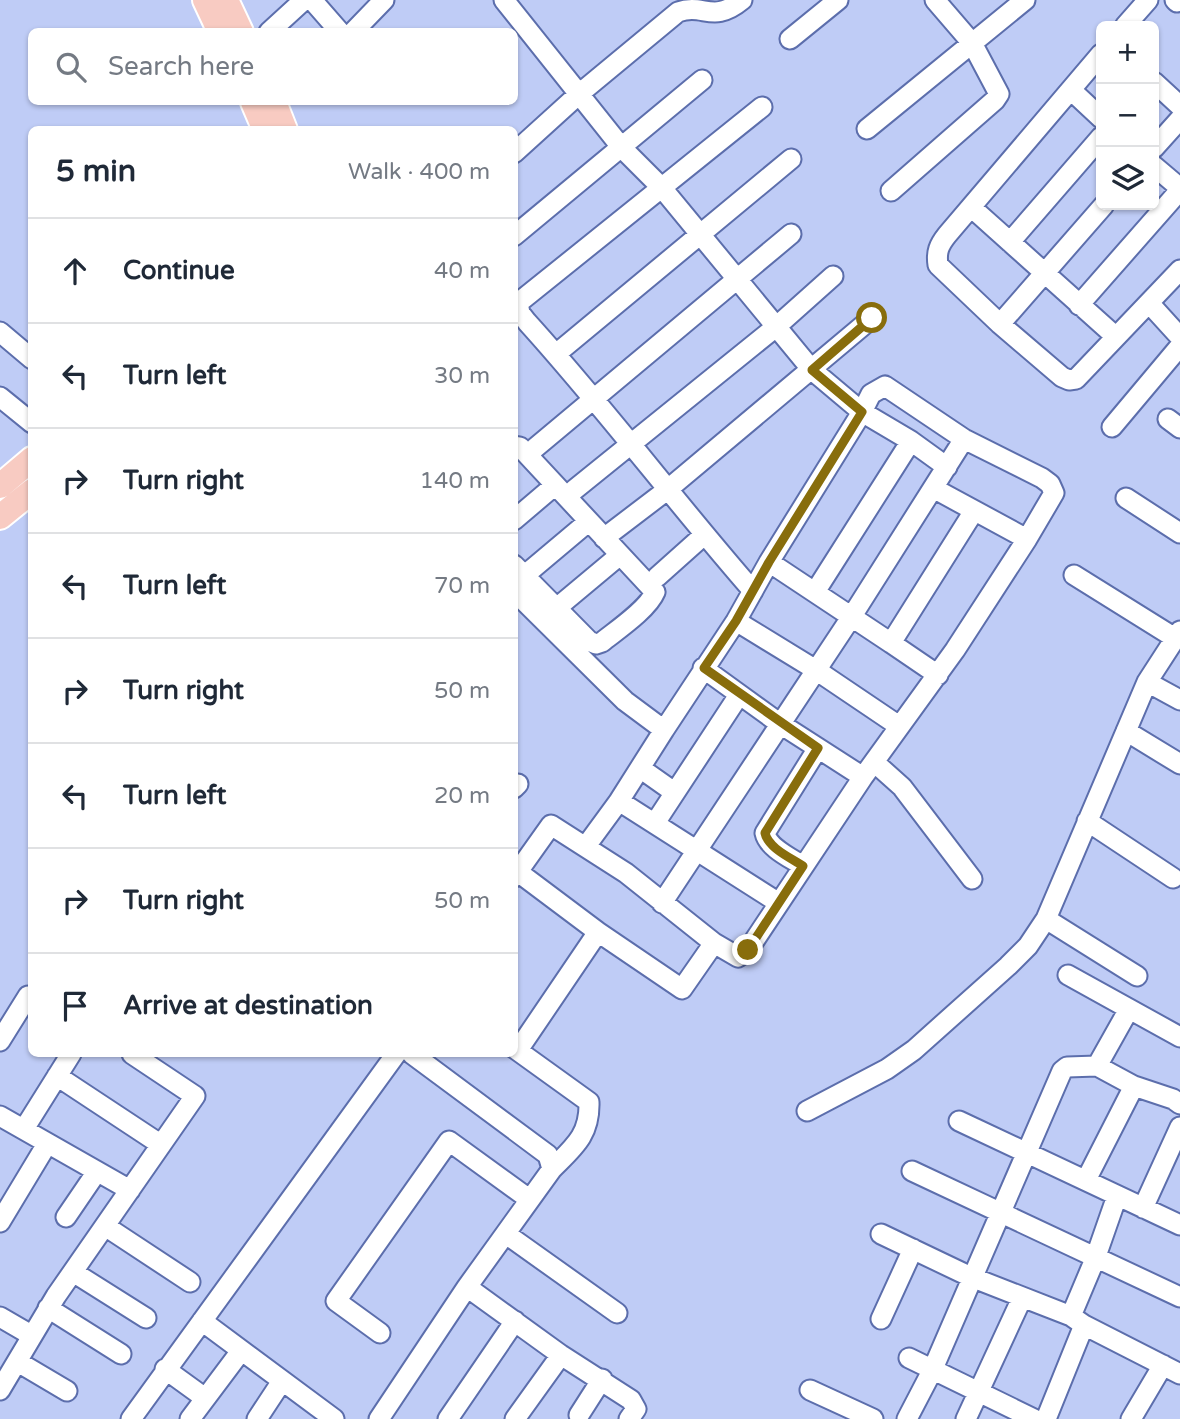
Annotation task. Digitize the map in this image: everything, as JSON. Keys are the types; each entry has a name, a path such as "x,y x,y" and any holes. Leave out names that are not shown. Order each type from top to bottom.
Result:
{"main road":[{"path":"205,0 218,28"},
{"path":"226,0 239,28"},
{"path":"254,105 263,126"},
{"path":"275,105 283,126"},
{"path":"0,517 20,489 28,469"}],"street":[{"path":"273,28 304,0"},
{"path":"312,0 336,28"},
{"path":"357,28 384,0"},
{"path":"504,0 622,148 663,188 812,370 862,412 911,441 947,467"},
{"path":"518,149 579,94 678,12 685,9 720,13 732,9 742,0"},
{"path":"790,39 838,0"},
{"path":"867,129 1025,0"},
{"path":"1129,21 1148,0"},
{"path":"891,191 999,94 972,43 936,1"},
{"path":"1096,60 939,246 936,255 938,265 1000,324 1069,380 1076,379 1180,270"},
{"path":"518,233 702,80"},
{"path":"1156,84 1180,106"},
{"path":"1071,90 1096,113"},
{"path":"753,591 520,313 518,303 762,107"},
{"path":"1155,147 1180,119"},
{"path":"1010,242 1096,143"},
{"path":"556,354 791,159"},
{"path":"1079,305 1180,189 1159,170"},
{"path":"971,207 1115,336"},
{"path":"1000,324 1100,210"},
{"path":"535,448 791,234"},
{"path":"518,517 629,444 777,326 834,276"},
{"path":"1149,303 1180,337"},
{"path":"604,538 667,491 872,318"},
{"path":"0,332 28,356"},
{"path":"1112,427 1180,346"},
{"path":"518,872 551,825 626,873 715,943 738,957 748,950 869,769 938,675 1027,539 1054,492 1050,484 964,439 886,386 871,394 736,621 586,846"},
{"path":"0,397 28,420"},
{"path":"662,903 852,616 964,439"},
{"path":"815,592 911,441"},
{"path":"518,447 564,488 589,522 655,592 652,599 596,644 550,614"},
{"path":"933,488 1027,539"},
{"path":"1126,498 1180,533"},
{"path":"891,643 974,511"},
{"path":"589,522 518,577 625,701 664,730"},
{"path":"657,577 704,535"},
{"path":"550,614 620,555"},
{"path":"769,562 938,675"},
{"path":"807,1111 887,1069 914,1050 1021,953 1046,919 1147,682 1178,635 1074,575"},
{"path":"736,621 816,670 899,726"},
{"path":"704,668 818,748 869,769 902,787 972,879"},
{"path":"1147,682 1180,700"},
{"path":"655,823 739,695"},
{"path":"1126,731 1180,764"},
{"path":"803,866 766,839 765,833 818,748"},
{"path":"640,768 674,792"},
{"path":"619,800 779,903"},
{"path":"1087,821 1173,878"},
{"path":"518,876 682,989 715,943"},
{"path":"1046,919 1137,976"},
{"path":"518,1046 598,932"},
{"path":"1068,975 1180,1037"},
{"path":"0,1041 28,996"},
{"path":"1097,1066 1129,1009"},
{"path":"388,1416 467,1287 529,1199 576,1144 590,1118 589,1102 518,1050"},
{"path":"24,1129 69,1057"},
{"path":"2,1384 18,1362 48,1308 195,1096 136,1057"},
{"path":"131,1419 394,1057"},
{"path":"416,1057 548,1155 552,1169"},
{"path":"907,1419 932,1371 1062,1071 1067,1067 1097,1066 1134,1086 1178,1096"},
{"path":"57,1076 160,1144"},
{"path":"1086,1180 1134,1086"},
{"path":"0,1116 130,1190"},
{"path":"960,1121 1180,1224"},
{"path":"1143,1208 1180,1127"},
{"path":"380,1333 337,1301 449,1141 529,1199"},
{"path":"0,1222 47,1144"},
{"path":"912,1171 1180,1297"},
{"path":"66,1217 96,1173"},
{"path":"1045,1419 1117,1196"},
{"path":"105,1226 190,1282"},
{"path":"506,1234 617,1313"},
{"path":"881,1234 971,1277 1077,1321 1175,1370 1131,1419"},
{"path":"881,1319 913,1249"},
{"path":"73,1272 146,1318"},
{"path":"467,1287 561,1354 632,1400 636,1409 629,1419"},
{"path":"966,1419 1022,1298"},
{"path":"48,1308 121,1354"},
{"path":"0,1317 31,1335"},
{"path":"202,1321 334,1419"},
{"path":"448,1419 515,1321"},
{"path":"190,1419 240,1351"},
{"path":"515,1419 561,1354"},
{"path":"909,1358 1026,1418"},
{"path":"18,1362 67,1391"},
{"path":"165,1369 205,1398"},
{"path":"579,1415 602,1379"},
{"path":"257,1419 282,1381"},
{"path":"810,1390 873,1419"}],"route":[{"path":"748,950 803,866 766,839 765,833 818,748 704,668 736,621 769,562 862,412 812,370 872,318"}]}
